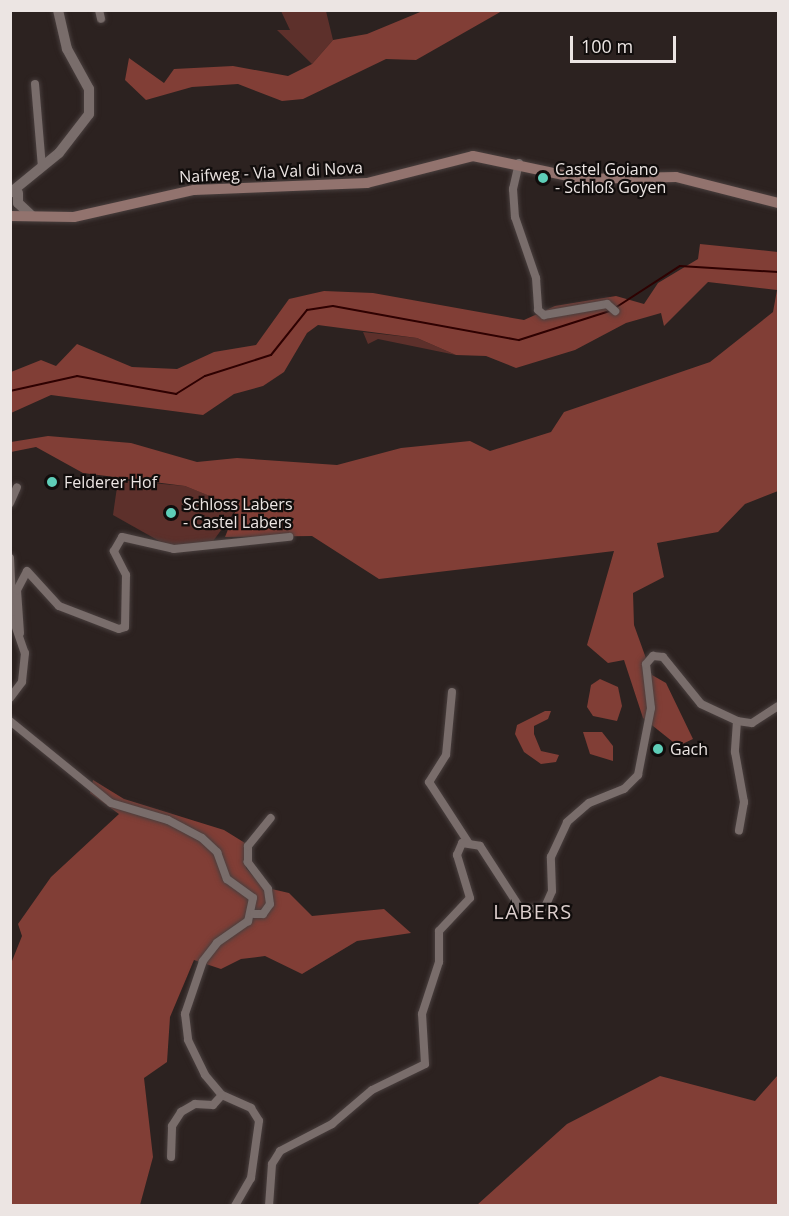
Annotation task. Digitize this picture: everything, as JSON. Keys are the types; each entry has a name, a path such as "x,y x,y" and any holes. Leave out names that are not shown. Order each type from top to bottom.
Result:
{"main road":[{"name":"Naifweg - Via Val di Nova","path":"10,216 74,217 194,190 367,183 458,157 519,163 582,179 676,177 778,202"}],"street":[{"path":"10,211 16,190 79,132 90,105 58,10"},
{"path":"99,10 101,19"},
{"path":"36,84 42,167"},
{"path":"519,163 513,189 515,217 536,278 538,310 544,315 614,308"},
{"path":"16,190 18,203 32,216"},
{"path":"10,503 17,487"},
{"path":"10,698 25,668 17,590 27,571 59,606 112,627 126,627 126,575 114,551 122,537 174,549 289,537"},
{"path":"10,558 13,619 20,633"},
{"path":"452,692 446,755 429,782 468,842 480,846 516,905 527,913 545,907 552,891 551,857 567,822 589,803 627,788 641,764 651,708 646,664 653,656 663,657 701,704 737,721 752,723 778,706"},
{"path":"10,720 111,803 168,820 202,838 217,852 226,879 253,898 254,914"},
{"path":"737,721 735,752 744,802 739,831"},
{"path":"235,1206 250,1178 259,1121 247,1104 222,1095 191,1048 186,1005 209,951 254,914 263,914 270,904 268,889 248,862 248,846 271,818"},
{"path":"269,1206 272,1164 280,1151 332,1124 372,1090 425,1064 422,1014 439,962 439,931 470,897 457,855 468,842"},
{"path":"171,1157 172,1126 181,1112 195,1104 213,1106 222,1095"}],"shaded area":[{"path":"425,10 502,11 416,60 386,59 303,99 282,101 238,84 192,87 146,100 125,80 129,58 164,83 174,69 233,66 288,76 312,64 333,40 367,34"},
{"path":"281,11 326,11 333,40 312,64 277,30 290,30"},
{"path":"700,244 778,252 778,491 745,504 718,532 657,543 664,577 633,593 634,625 652,675 666,683 693,739 678,746 643,718 624,660 608,663 587,645 614,551 379,579 312,536 225,537 237,507 185,486 83,473 36,447 11,452 11,442 48,436 131,443 197,462 237,458 337,465 401,448 470,441 490,451 551,432 564,412 710,362 773,312 777,290 708,282 664,326 661,313 626,323 575,350 516,368 486,356 456,355 417,338 318,325 307,333 284,372 263,386 234,394 203,415 51,395 11,413 11,372 41,360 56,366 77,344 132,367 177,369 214,352 256,345 289,299 324,291 373,293 524,320 555,306 616,296 644,304 658,283 698,259"},
{"path":"363,332 417,338 456,355 378,339 368,344"},
{"path":"118,480 185,486 238,507 208,548 168,546 113,515"},
{"path":"600,679 618,687 622,706 617,721 593,716 587,707 591,685"},
{"path":"545,711 551,711 548,719 534,726 534,734 541,751 559,755 556,762 541,764 524,752 515,734 517,725"},
{"path":"583,732 602,732 613,746 613,761 590,754"},
{"path":"93,780 124,799 224,830 245,843 246,868 263,887 289,893 312,916 384,909 411,933 357,941 302,974 265,956 241,959 221,969 194,960 170,1017 167,1062 144,1078 153,1157 140,1205 11,1205 10,966 22,936 18,924 51,877 119,814 90,793"},
{"path":"778,1075 778,1205 477,1205 567,1124 660,1076 755,1101"}],"waterway":[{"path":"615,308 680,266 778,272"},
{"path":"10,391 77,376 176,394 205,376 271,355 307,310 333,306 519,340 610,311"}],"place":[{"name":"Castel Goiano - Schloß Goyen","path":"543,178"},
{"name":"Felderer Hof","path":"52,482"},
{"name":"Schloss Labers - Castel Labers","path":"171,513"},
{"name":"Gach","path":"658,749"}],"district":[{"name":"LABERS","path":"533,911"}]}
